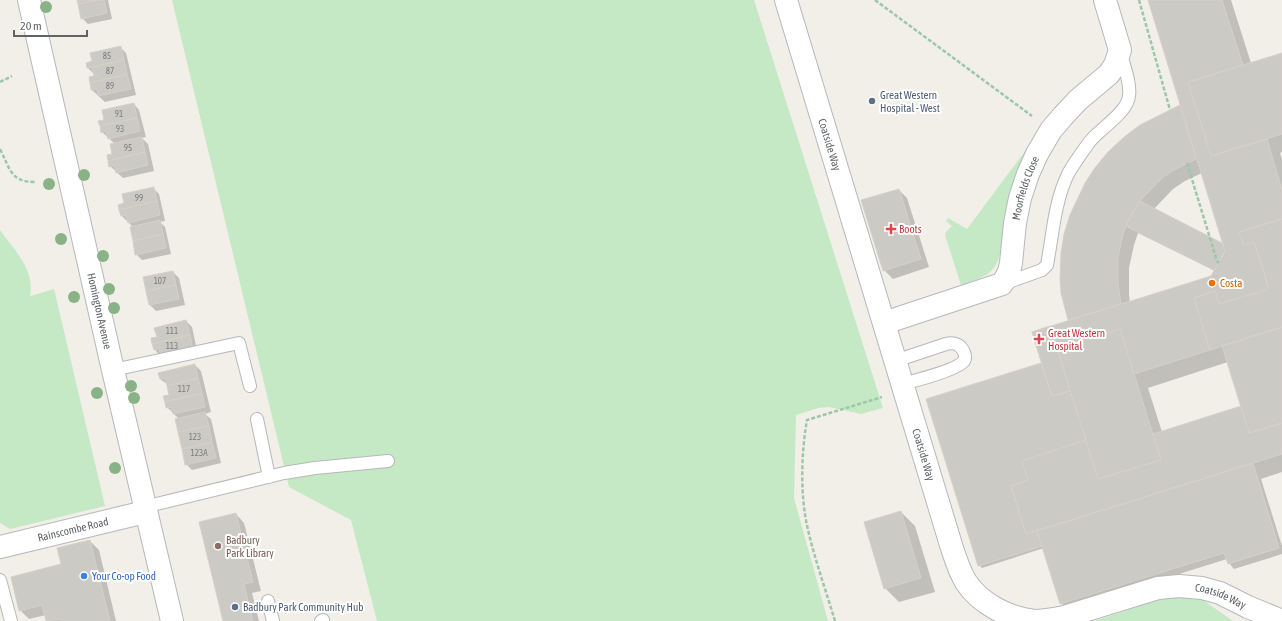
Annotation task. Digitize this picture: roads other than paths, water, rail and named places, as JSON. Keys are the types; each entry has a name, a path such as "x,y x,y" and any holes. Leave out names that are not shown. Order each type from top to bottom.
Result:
{"street":[{"name":"Homington Avenue","path":"29,0 172,621"},
{"name":"Coatside Way","path":"786,0 903,387 960,571 966,583 987,603 1001,611 1034,621 1064,617 1158,588 1180,586 1202,588 1220,593 1248,607 1282,621"},
{"path":"1105,0 1120,50"},
{"name":"Moorfields Close","path":"1002,284 1009,272 1011,263 1015,222 1020,198 1037,154 1051,130 1078,100 1109,74 1115,65 1120,50"},
{"path":"884,323 1002,284"},
{"name":"Rainscombe Road","path":"0,547 145,509"}],"lane":[{"path":"1002,284 1042,270 1047,265 1056,208 1069,173 1091,140 1118,114 1130,97 1130,88 1120,50"},
{"path":"113,370 239,343 250,386"},
{"path":"895,360 952,343 958,345 964,352 965,358 960,365 903,387"},
{"path":"257,419 269,477"},
{"path":"145,509 269,477 315,468 388,460"},
{"path":"0,580 11,621"},
{"path":"268,601 273,621"}],"place":[{"name":"Great Western Hospital - West","path":"872,101"},
{"name":"Boots","path":"891,229"},
{"name":"Costa","path":"1212,283"},
{"name":"Great Western Hospital","path":"1039,339"},
{"name":"Badbury Park Library","path":"218,546"},
{"name":"Your Co-op Food","path":"84,576"},
{"name":"Badbury Park Community Hub","path":"235,607"}]}
